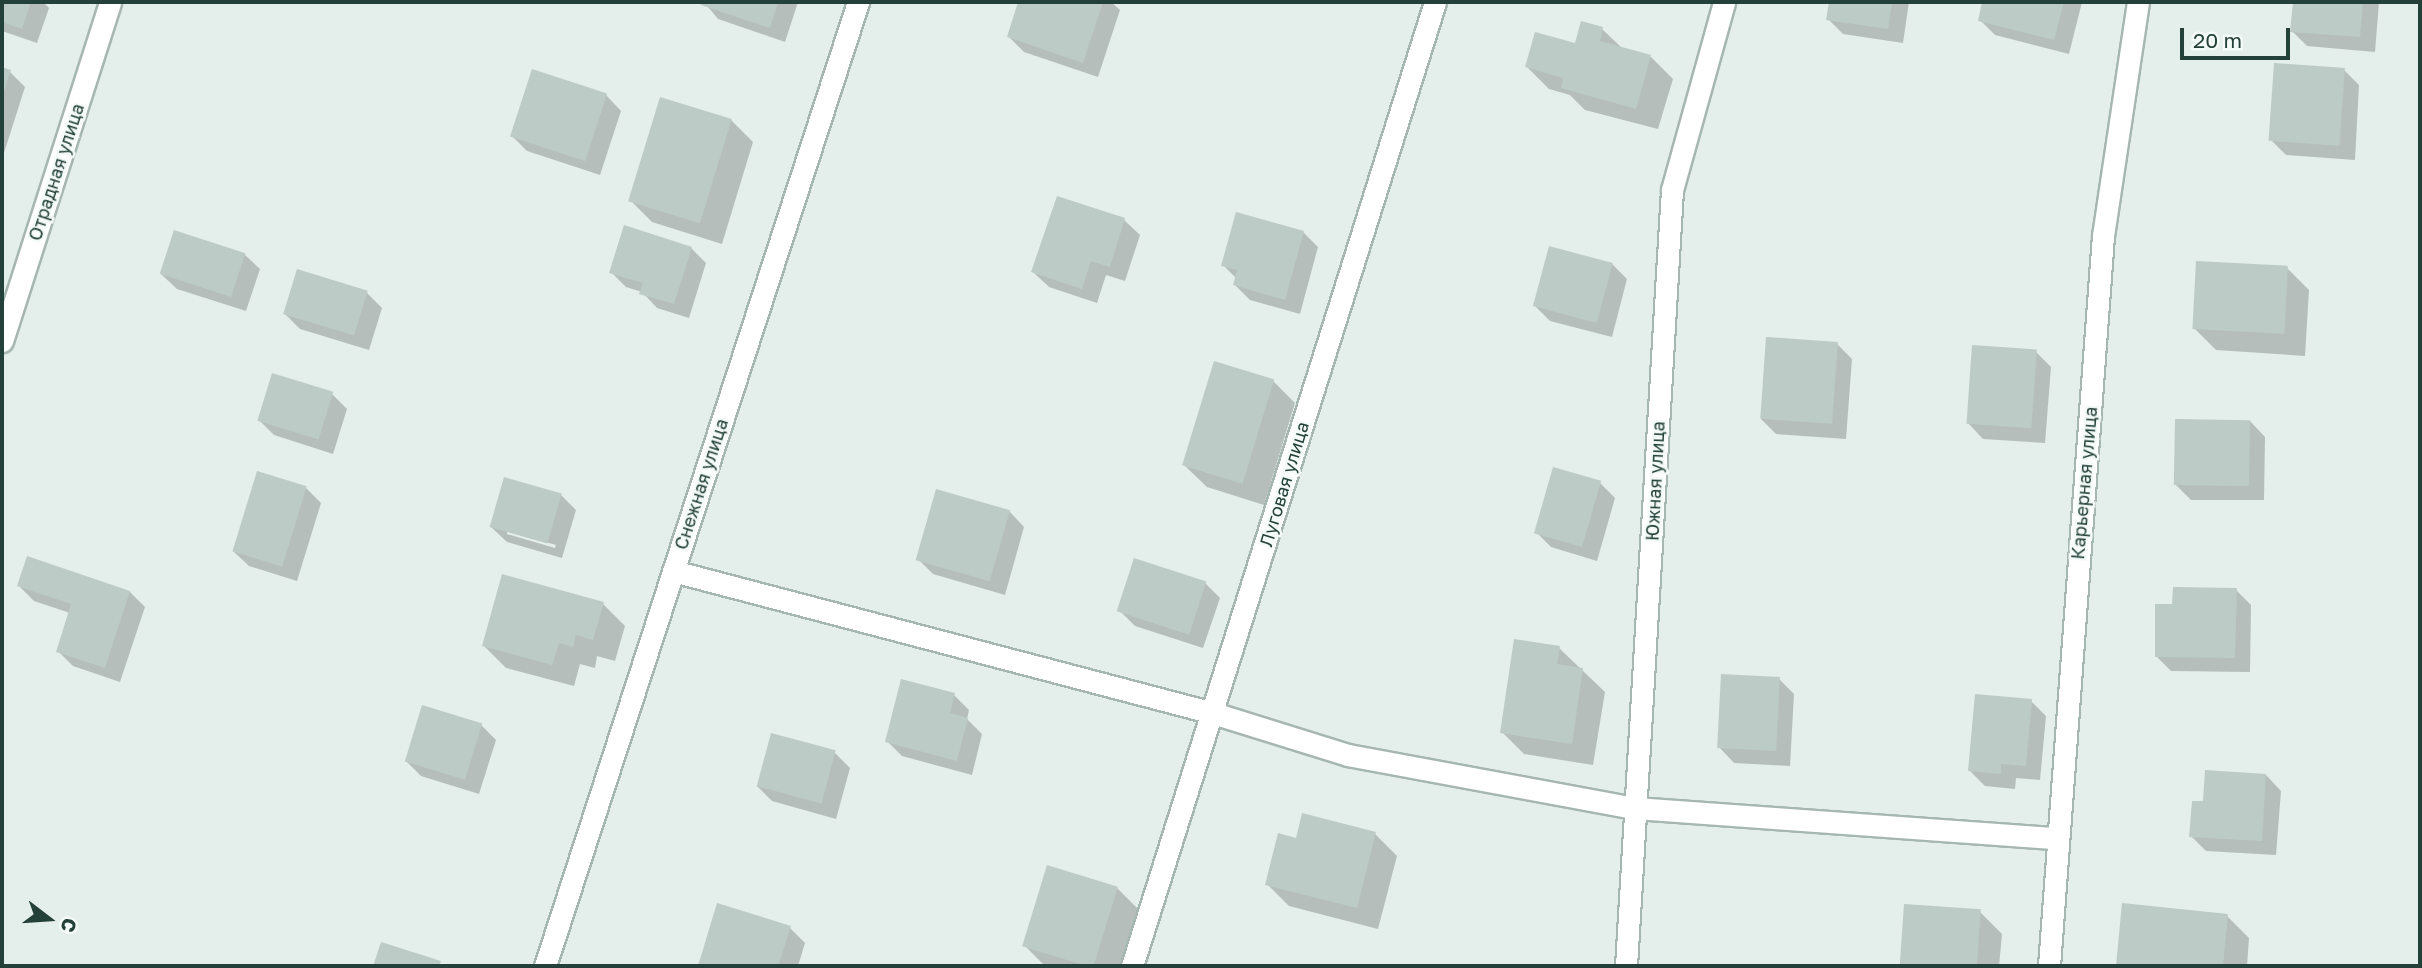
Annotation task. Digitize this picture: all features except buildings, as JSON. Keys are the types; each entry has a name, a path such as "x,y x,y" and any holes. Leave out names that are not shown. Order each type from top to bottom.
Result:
{"street":[{"name":"Отрадная улица","path":"2,341 110,2"},
{"name":"Снежная улица","path":"545,966 858,2"},
{"name":"Луговая улица","path":"1132,966 1435,2"},
{"name":"Южная улица","path":"1626,966 1672,190 1724,2"},
{"name":"Карьерная улица","path":"2049,966 2056,838 2104,236 2138,2"},
{"path":"673,571 1213,713 1348,755 1635,808 2056,838"}]}
